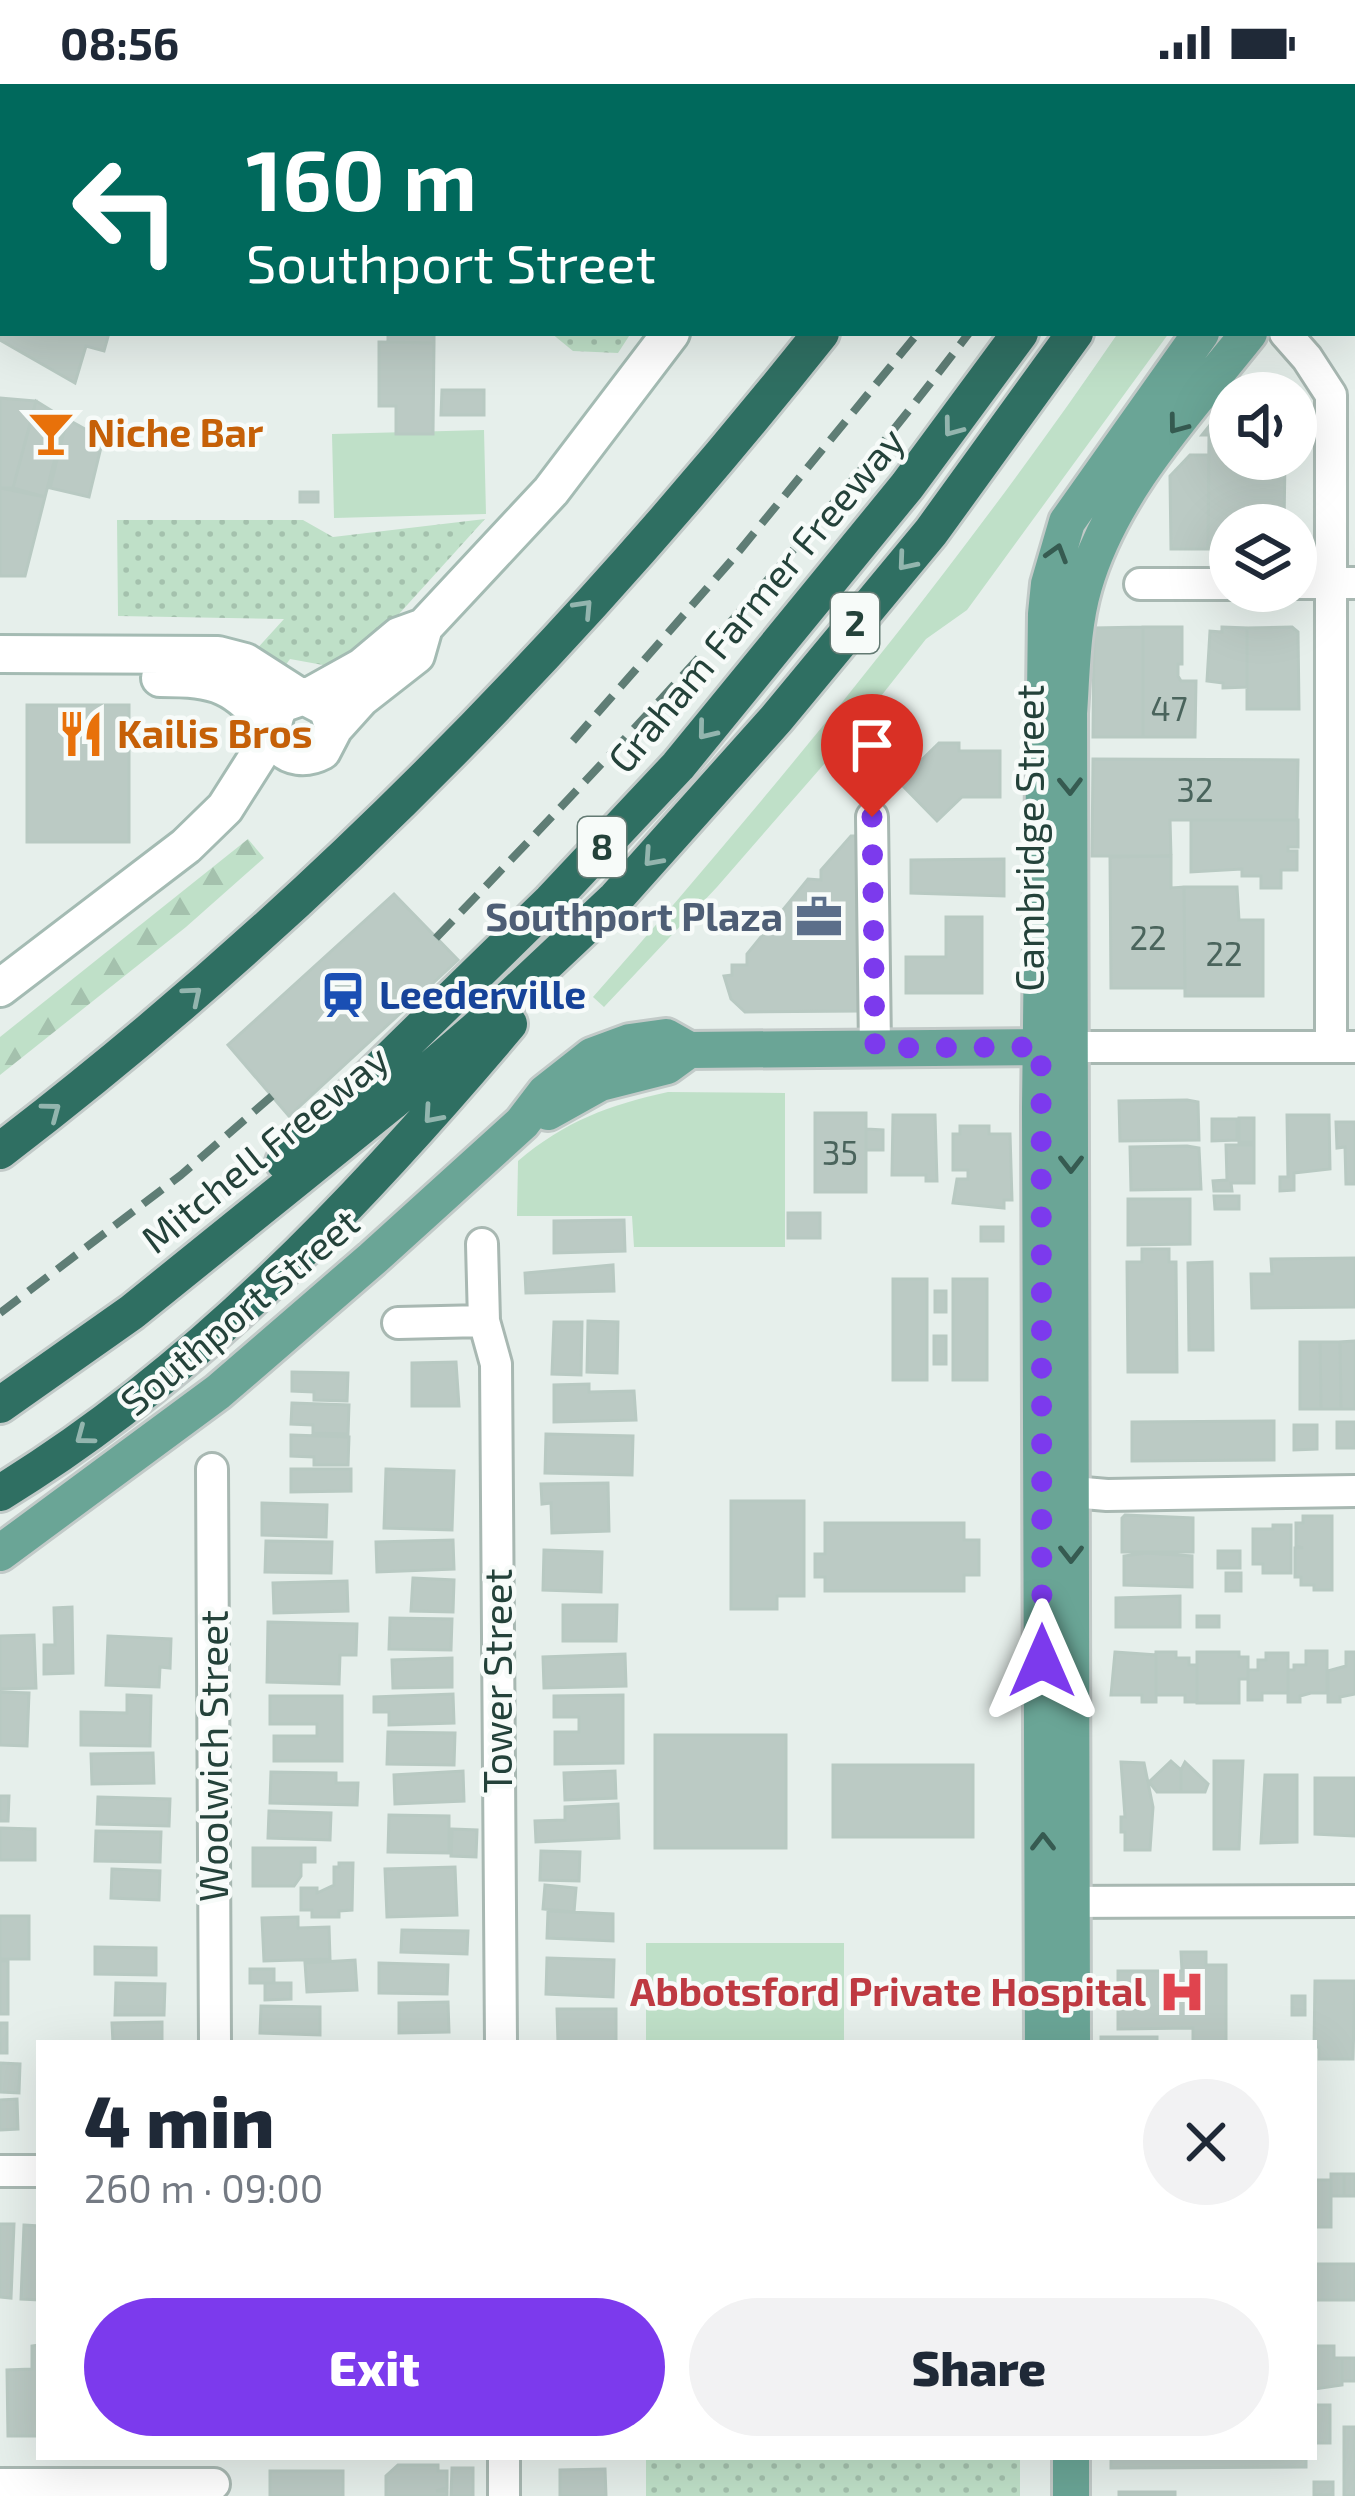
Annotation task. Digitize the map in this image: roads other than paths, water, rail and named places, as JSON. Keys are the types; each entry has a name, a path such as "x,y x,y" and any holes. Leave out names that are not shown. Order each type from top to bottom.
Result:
{"highway":[{"path":"0,1151 104,1071 248,948 408,796 655,534 819,336"},
{"name":"Graham Farmer Freeway","path":"131,1312 551,902 677,766 907,486 1018,336"},
{"name":"Mitchell Freeway","path":"0,1405 131,1312 392,1102 616,898 932,532 1073,336"},
{"path":"0,1493 86,1434 202,1342 328,1226 424,1124 616,898"}],"main road":[{"path":"0,678 217,681 243,696 280,741 322,751 334,728 361,698 416,655 424,627 551,491 669,336"},
{"name":"Cambridge Street","path":"1043,2040 1057,1902 1056,1047 1042,669 1048,584 1067,522 1200,336"},
{"name":"Cambridge Street","path":"1056,1047 1075,628 1084,588 1102,536 1118,508 1247,336"},
{"path":"0,988 186,846 225,808 274,779 280,741 275,712 362,667 399,636 424,627"},
{"path":"0,654 218,655 245,662 327,708 334,728"},
{"name":"Southport Street","path":"0,1553 218,1392 372,1259 522,1123 545,1093 592,1056 630,1042 666,1037 688,1050 1056,1047"},
{"name":"Cambridge Street","path":"1057,1902 1072,2040"},
{"path":"1047,2460 1047,2496"},
{"path":"1071,2460 1071,2496"}],"street":[{"path":"1288,336 1330,395 1343,584 1343,1047"},
{"path":"1140,584 1209,584"},
{"path":"872,817 875,1048"},
{"name":"Southport Street","path":"1056,1047 1343,1047"},
{"name":"Tower Street","path":"482,1244 484,1322 496,1364 501,2040"},
{"path":"398,1323 484,1322"},
{"name":"Woolwich Street","path":"212,1469 215,2040"},
{"path":"1056,1490 1107,1495 1355,1491"},
{"path":"1057,1902 1355,1901"},
{"path":"0,2171 36,2171"},
{"path":"504,2460 505,2496"},
{"path":"0,2485 214,2479"}],"railway":[{"path":"573,741 731,561 916,336"},
{"path":"436,938 712,643 844,491 967,336"},
{"path":"0,1313 181,1175 272,1096"}],"place":[{"name":"Niche Bar","path":"51,433"},
{"name":"Kailis Bros","path":"81,734"},
{"name":"Southport Plaza","path":"819,917"},
{"name":"Leederville","path":"343,995"},
{"name":"Abbotsford Private Hospital","path":"1182,1992"}]}
